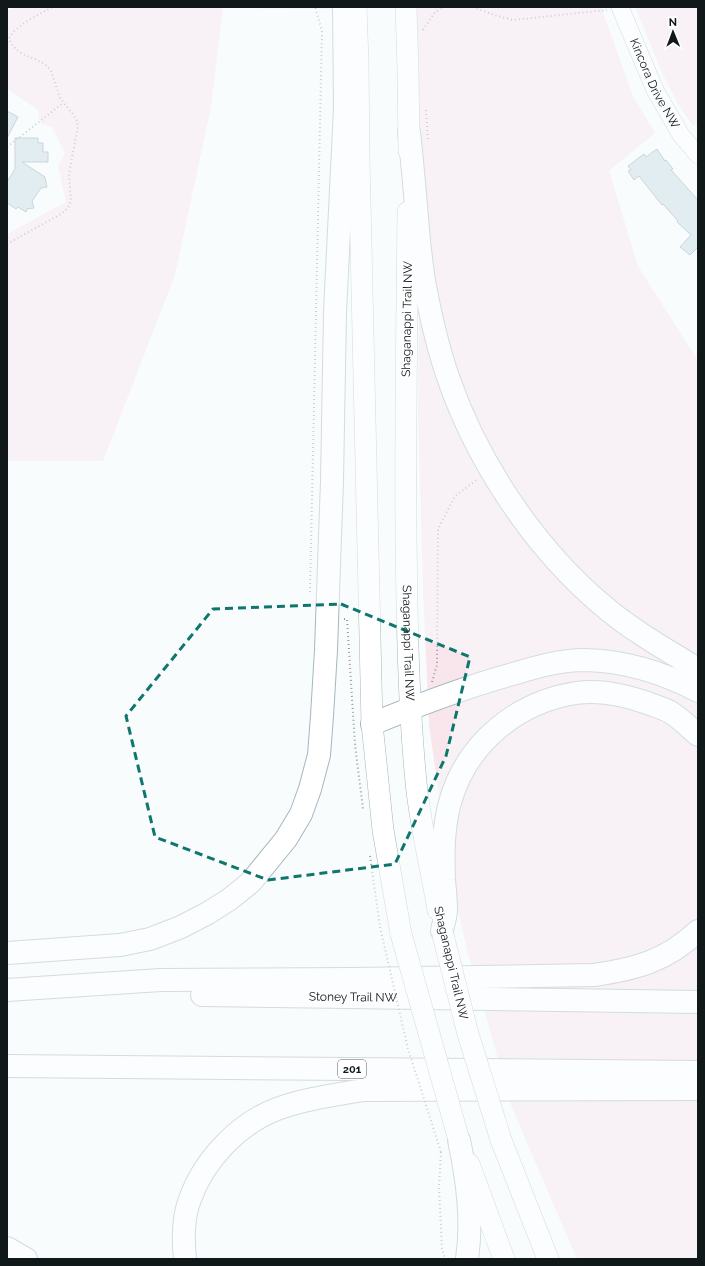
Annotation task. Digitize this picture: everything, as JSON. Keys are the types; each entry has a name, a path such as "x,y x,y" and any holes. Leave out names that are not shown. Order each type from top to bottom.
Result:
{"highway":[{"path":"7,952 120,945 150,939 181,927 208,913 230,899 252,882 286,839 301,814 310,790 318,755 326,650 332,481 335,312 345,108 344,7"},
{"path":"409,132 424,284 434,330 449,380 464,418 486,462 514,506 545,548 575,579 601,604 633,628 698,669"},
{"path":"372,724 491,680 538,667 564,662 584,660 622,663 639,667 676,680 698,691"},
{"path":"442,931 446,911 443,842 451,799 457,782 475,752 499,727 514,716 537,704 577,693 599,692 643,701 670,712 698,735"},
{"path":"7,991 161,980 370,979 594,975 616,972 640,966 662,957 684,945 698,931"},
{"name":"Stoney Trail NW","path":"7,991 698,1002"},
{"name":"201","path":"7,1066 698,1072"},
{"path":"185,1259 183,1243 185,1219 190,1199 198,1182 216,1153 233,1136 254,1121 276,1110 324,1096 363,1090 698,1089"},
{"path":"459,1140 469,1208 467,1259"},
{"path":"7,1248 26,1259"}],"main road":[{"path":"356,7 372,724 382,830 401,934 459,1140 504,1259"},
{"name":"Shaganappi Trail NW","path":"406,7 409,132 406,594 410,709 416,784 442,931 468,1034 501,1140 548,1259"}],"street":[{"name":"Kincora Drive NW","path":"613,8 655,90 681,135 698,154"}],"path":[{"path":"7,244 61,214 68,208 71,201 69,170 77,136 78,126 76,118 64,103 51,70 37,60 22,54 11,44 8,39 14,31 53,7"},
{"path":"436,7 438,11"},
{"path":"473,7 513,20 613,8"},
{"path":"7,147 64,103"},
{"path":"380,927 408,1049 441,1152 439,1187 442,1249 445,1259"}],"highlighted area":[{"path":"341,604 470,657 446,756 395,864 268,880 155,837 126,716 213,609"}],"shaded area":[{"path":"18,7 330,7 330,9 223,8 211,107 175,275 103,461 7,461 7,234 66,202 58,167 65,153 52,127 42,124 39,119 38,110 7,89 7,10"},
{"path":"412,7 601,7 633,96 655,133 609,171 638,266 698,361 698,1259 577,1259 512,1108 468,953 452,885 429,725 418,414 421,140"},
{"path":"635,7 698,7 698,121 693,126 678,104 663,75"}],"building":[{"path":"7,111 18,117 7,138"},
{"path":"15,138 38,138 38,143 43,143 43,152 48,152 48,162 22,162 45,177 47,187 41,188 32,201 34,208 27,209 26,212 18,207 16,209 7,203 7,182 15,169"},
{"path":"657,149 665,161 666,160 673,169 671,170 698,200 698,247 690,255 680,247 691,235 677,222 678,221 663,204 662,205 639,176 634,180 628,171 631,170 628,166 644,154 646,157"}]}
